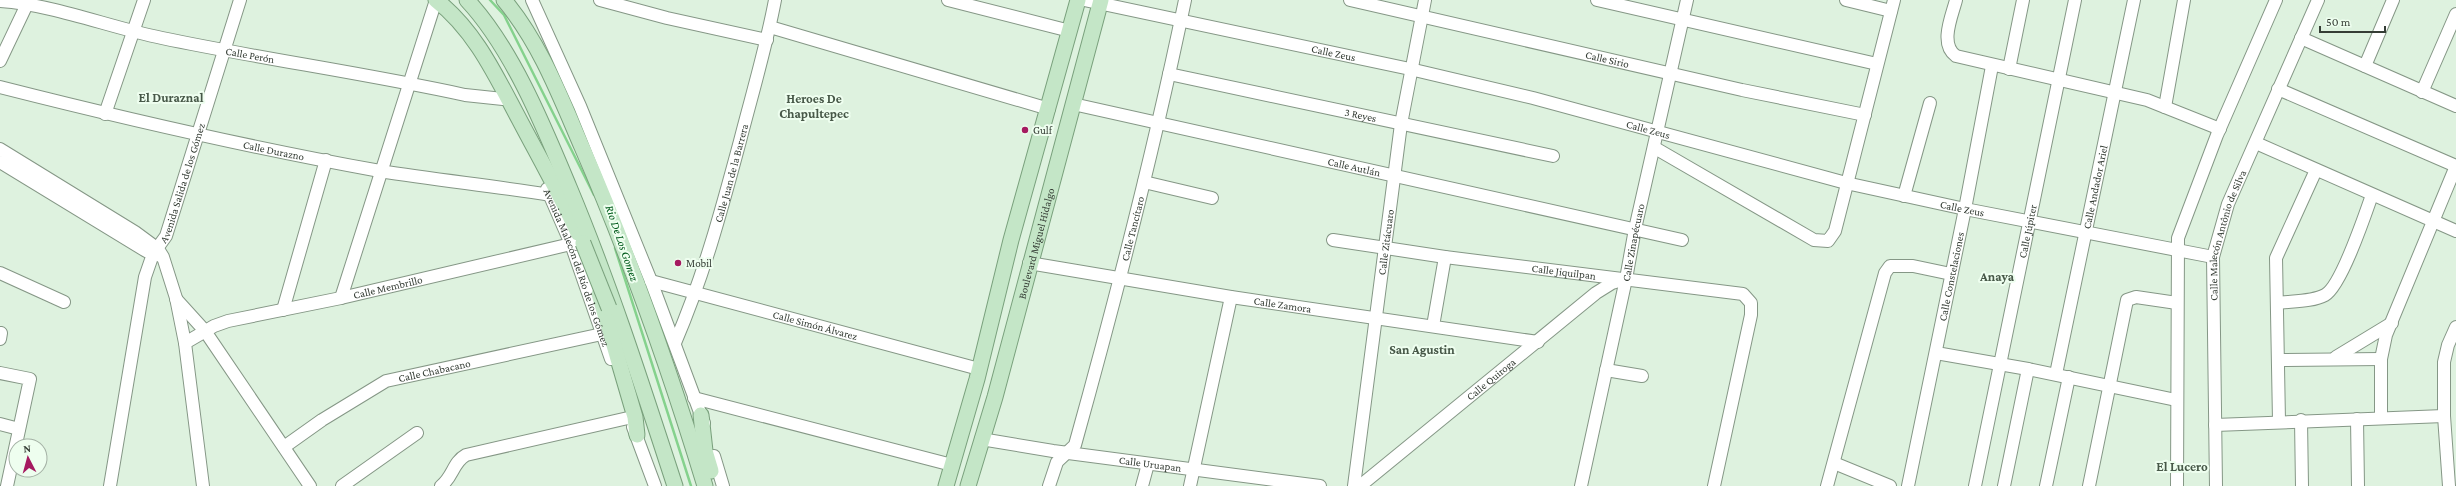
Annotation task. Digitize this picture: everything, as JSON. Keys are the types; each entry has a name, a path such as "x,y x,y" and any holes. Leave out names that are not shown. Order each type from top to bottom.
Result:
{"main road":[{"name":"Avenida Malecón del Río de los Gómez","path":"436,0 463,24 482,56"},
{"name":"Avenida Malecón del Río de los Gómez","path":"467,0 486,23 512,66 553,150 612,296 675,486"},
{"path":"504,0 527,31 548,69 609,207 685,420 705,486"},
{"name":"Boulevard Miguel Hidalgo","path":"946,486 978,374 1011,240 1078,0"},
{"name":"Boulevard Miguel Hidalgo","path":"968,486 995,396 1029,263 1100,2"},
{"path":"482,56 507,95 577,244 609,308 668,486"},
{"path":"582,219 599,297 635,417 637,435"},
{"path":"978,374 974,429 975,434 982,439"},
{"path":"701,415 705,452 714,486"}],"street":[{"path":"105,114 144,0"},
{"name":"Avenida Salida de los Gómez","path":"110,486 145,277 166,236 240,0"},
{"path":"341,298 411,83 436,0"},
{"path":"532,0 579,102 651,281 701,415 723,486"},
{"path":"600,0 667,18 767,40"},
{"name":"Calle Juan de la Barrera","path":"675,343 697,292 710,251 767,40 775,0"},
{"path":"948,0 1070,32"},
{"name":"Calle Zeus","path":"1084,0 1100,2 1410,69 1658,131 1846,183 2028,222 2211,256"},
{"name":"Calle Tancítaro","path":"1050,486 1057,462 1074,446 1121,279 1144,182 1160,123 1185,0"},
{"name":"Calle Sirio","path":"1350,0 1671,73 1865,115"},
{"name":"Calle Zitácuaro","path":"1354,486 1374,316 1385,247 1400,124 1425,0"},
{"path":"1597,0 1683,18 1877,64"},
{"name":"Calle Zinapécuaro","path":"1581,486 1626,279 1634,229 1655,148 1687,0"},
{"path":"1655,148 1814,240 1828,241 1833,236 1892,5 1846,0"},
{"path":"1956,0 1948,39 1949,48 1956,56 1992,66 2060,79 2116,92 2165,107 2220,129"},
{"path":"2009,69 2023,0"},
{"name":"Calle Júpiter","path":"1975,486 2001,364 2028,222 2060,79 2075,0"},
{"name":"Calle Andador Ariel","path":"2056,374 2134,0"},
{"path":"2165,107 2184,0"},
{"path":"2177,486 2177,303 2180,227 2220,129 2276,0"},
{"name":"Calle Malecón Antônio de Silva","path":"2216,486 2211,256 2228,204 2318,0"},
{"path":"2365,66 2394,0"},
{"name":"Calle Perón","path":"0,1 28,2 134,32 224,51 411,83 465,95 503,99"},
{"path":"0,61 28,2"},
{"path":"2422,92 2456,14"},
{"path":"770,27 1048,109"},
{"path":"2301,38 2456,106"},
{"name":"Avenida Malecón del Río de los Gómez","path":"482,56 577,244 602,334 628,418 637,435 655,486"},
{"name":"Calle Constelaciones","path":"1908,486 1965,209 1992,66"},
{"name":"3 Reyes","path":"1170,74 1553,156"},
{"name":"Calle Durazno","path":"0,87 105,114 382,171 551,195"},
{"path":"2278,89 2456,166 2392,323 2381,358 2381,417"},
{"path":"1904,196 1930,103"},
{"name":"Calle Autlán","path":"1073,104 1394,177 1682,240"},
{"path":"2256,143 2456,231"},
{"path":"0,149 135,232 158,253 176,298 184,343 203,486"},
{"path":"283,310 326,160"},
{"path":"1,164 158,253"},
{"path":"2279,421 2276,258 2316,170"},
{"path":"1144,182 1212,198"},
{"path":"2277,303 2315,298 2331,290 2354,242 2372,195"},
{"name":"Calle Jiquilpan","path":"1333,240 1445,257 1743,294 1751,303 1751,315 1714,486"},
{"name":"Calle Membrillo","path":"184,343 205,331 228,321 341,298 577,244"},
{"path":"1433,326 1445,257"},
{"name":"Calle Zamora","path":"1029,263 1121,279 1374,316 1538,342"},
{"path":"1827,486 1884,273 1890,266 1899,265 1951,274"},
{"path":"0,273 64,302"},
{"name":"Calle Quiroga","path":"1360,486 1538,342 1596,293 1612,283 1626,279"},
{"name":"Calle Simón Álvarez","path":"651,281 697,292 978,374"},
{"path":"1190,486 1231,296"},
{"path":"2089,486 2127,300 2136,297 2177,303"},
{"path":"176,298 205,331 310,486"},
{"path":"2336,357 2392,323"},
{"path":"2451,478 2444,416 2444,362 2448,345 2456,327"},
{"name":"Calle Chabacano","path":"284,447 322,420 386,381 602,334"},
{"path":"1936,353 2056,374 2176,400"},
{"path":"2278,360 2336,357 2381,358"},
{"path":"2004,486 2028,369"},
{"path":"1606,370 1642,376"},
{"path":"0,373 30,379 7,486"},
{"path":"2046,486 2069,377"},
{"path":"694,398 952,465"},
{"path":"2215,425 2301,420 2444,416"},
{"path":"441,486 451,475 458,460 466,455 628,418"},
{"path":"2357,418 2358,486"},
{"path":"2301,420 2302,486"},
{"path":"0,424 19,429"},
{"path":"342,486 417,433"},
{"name":"Calle Uruapan","path":"982,439 1148,464 1320,486"},
{"path":"1834,463 1890,486"},
{"path":"1142,486 1148,464"}],"waterway":[{"name":"Rio De Los Gomez","path":"490,0 504,15 594,195"},
{"name":"Rio De Los Gomez","path":"615,248 691,486"}],"place":[{"name":"Gulf","path":"1025,130"},
{"name":"Mobil","path":"678,263"}],"district":[{"name":"El Duraznal","path":"171,97"},
{"name":"Heroes De Chapultepec","path":"814,106"},
{"name":"Anaya","path":"1997,276"},
{"name":"San Agustin","path":"1422,349"},
{"name":"El Lucero","path":"2182,466"}]}
